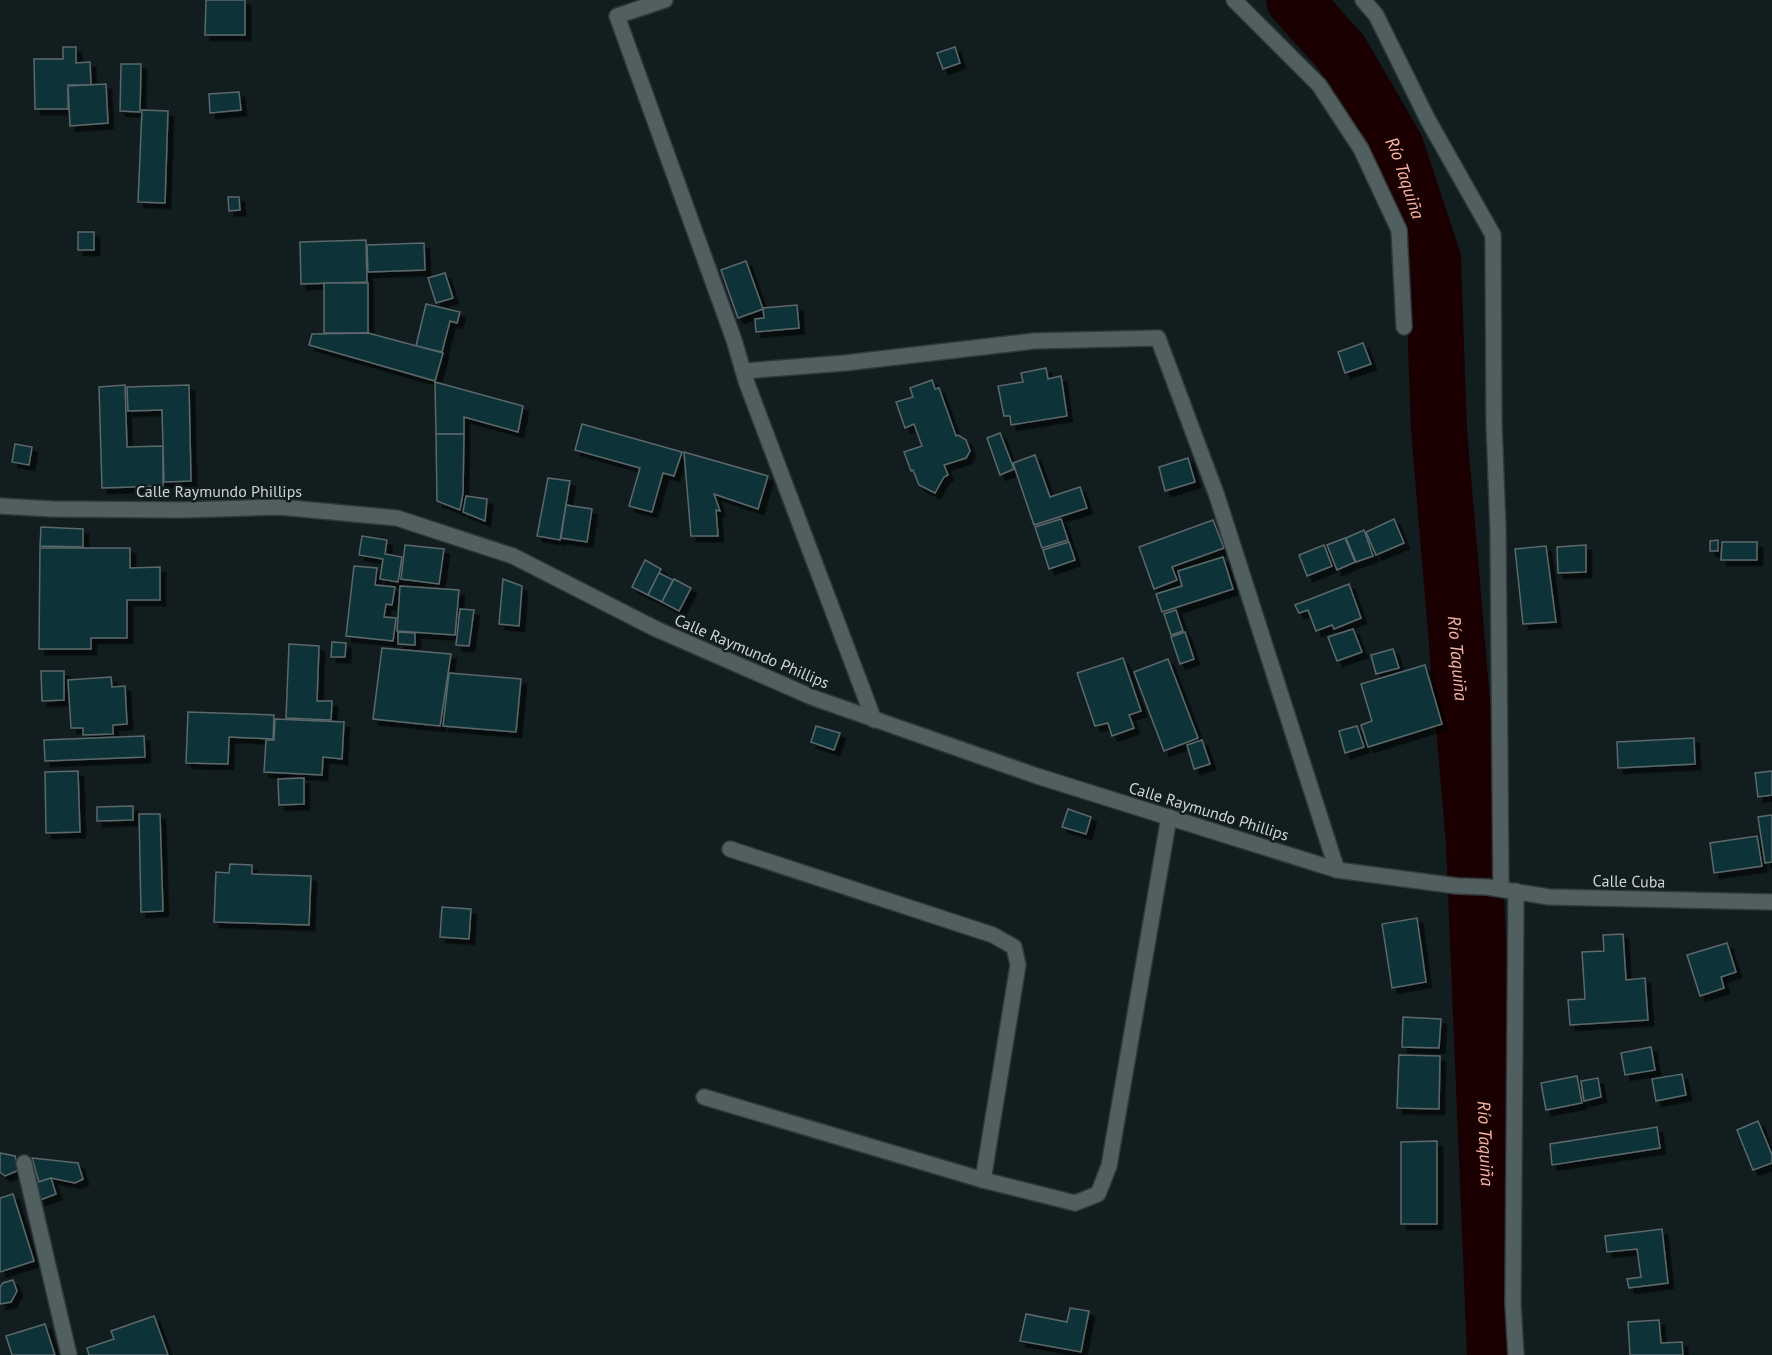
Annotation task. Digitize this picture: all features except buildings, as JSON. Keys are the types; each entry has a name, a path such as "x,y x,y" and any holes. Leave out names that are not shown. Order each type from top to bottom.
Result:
{"street":[{"path":"665,0 617,16 744,371 874,720"},
{"path":"1234,0 1318,85 1361,149 1399,230 1404,327"},
{"path":"1362,0 1376,15 1428,120 1493,235 1501,889 1516,1355"},
{"path":"744,371 845,363 1034,341 1158,338 1217,496 1337,870"},
{"name":"Calle Raymundo Phillips","path":"0,506 52,509 183,510 279,507 397,518 513,556 656,629 814,698 1037,776 1337,870 1457,886 1501,889"},
{"path":"704,1097 983,1180 1075,1203 1098,1194 1109,1166 1169,817"},
{"path":"730,849 993,935 1014,947 1018,965 983,1180"},
{"name":"Calle Cuba","path":"1501,889 1550,897 1772,902"},
{"path":"24,1163 69,1355"}],"waterway":[{"name":"Río Taquiña","path":"1294,0 1341,52 1396,147 1433,259 1439,430 1474,844 1495,1355"}]}
